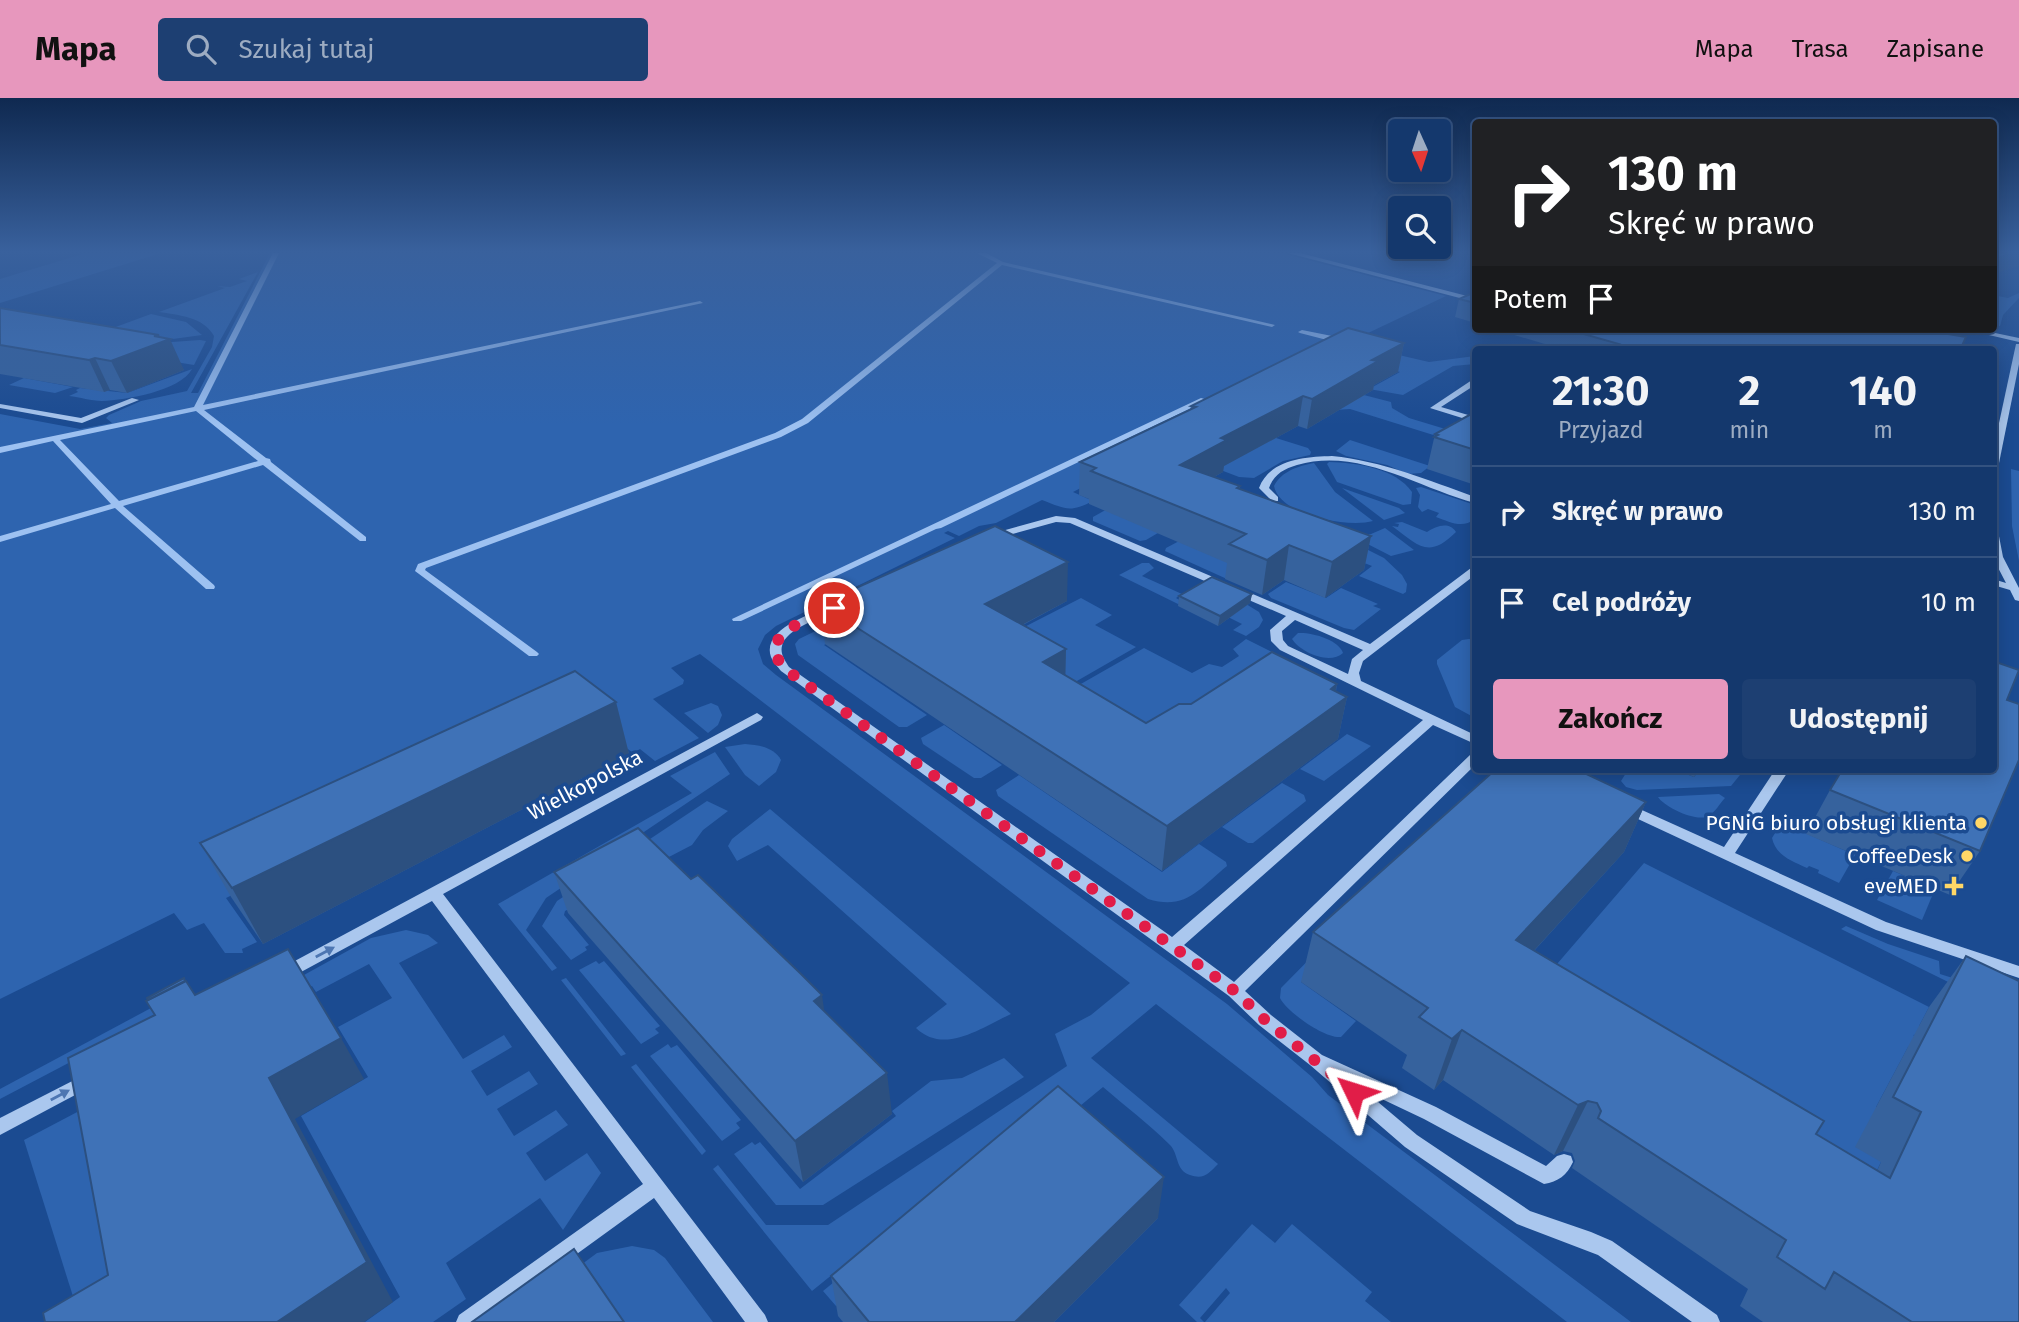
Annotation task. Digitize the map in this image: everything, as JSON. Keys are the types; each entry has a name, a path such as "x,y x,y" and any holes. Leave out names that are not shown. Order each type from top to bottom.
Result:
{"street":[{"path":"1985,333 2019,340"},
{"path":"1998,427 2019,346"},
{"path":"1472,384 1434,408 1472,419"},
{"path":"0,406 82,421 135,400"},
{"path":"985,538 1056,519 1072,520 1371,649"},
{"path":"1997,559 2016,593"},
{"path":"1356,683 1354,664 1472,572"},
{"path":"1997,584 2016,593"},
{"path":"846,602 786,632 776,641 774,651 777,660 785,669 1235,991 1265,1020 1411,1141 1524,1218 1605,1248 1710,1322"},
{"path":"1293,616 1276,630 1277,641 1284,648 1472,739"},
{"name":"Wielkopolska","path":"266,983 757,718"},
{"path":"1173,945 1432,719"},
{"path":"1235,991 1472,761"},
{"path":"1726,855 1780,773"},
{"path":"1620,806 1881,926 2019,972"},
{"path":"434,893 758,1322"},
{"path":"1316,1060 1430,1113 1544,1175 1553,1174 1563,1162"},
{"path":"0,1127 97,1075"},
{"path":"466,1322 656,1186"}],"lane":[{"path":"1275,499 1264,488 1266,481 1275,472 1299,461 1329,458 1369,464 1472,499"}],"shaded area":[{"path":"237,310 191,393 198,393 241,310 1416,310 1347,343 1429,362 1472,356 1472,364 1453,366 1403,395 1369,389 1400,372 1342,356 1276,438 1308,448 1310,455 1283,461 1254,478 1239,477 1218,469 1258,447 1108,474 1073,492 1093,501 1078,507 1062,507 1042,500 996,523 979,526 959,536 948,531 944,533 955,538 776,626 765,635 758,649 763,664 776,675 1227,1004 1312,1077 1328,1095 1631,1322 1567,1322 1156,1004 1091,1058 1218,1164 1209,1173 1199,1177 1185,1173 1170,1145 1103,1087 1080,1106 1062,1112 836,1306 823,1291 1065,1094 1060,1090 812,1291 713,1169 718,1165 766,1225 828,1225 1067,1066 1055,1034 1091,1015 1130,983 700,654 671,668 684,680 683,684 653,699 699,738 655,761 640,749 633,753 592,721 226,898 257,942 242,949 243,953 225,953 204,923 187,930 174,913 0,999 0,414 80,429 112,423 106,418 109,415 141,401 187,391 212,347 214,336 197,321 159,312"},
{"path":"1997,310 2008,310 2003,315 2000,326 1997,326"},
{"path":"151,314 186,322 202,335 151,342 83,339"},
{"path":"206,341 194,365 54,342 144,344"},
{"path":"192,369 176,383 152,393 102,401 69,396 80,388 127,393"},
{"path":"24,378 73,387 55,393 9,385"},
{"path":"1360,394 1391,402 1392,408 1409,418 1472,437 1472,447 1350,409 1335,410"},
{"path":"1350,440 1430,466 1421,473 1408,474 1387,465 1346,456 1336,451"},
{"path":"1329,462 1375,468 1396,477 1412,492 1411,504 1403,505 1337,482 1327,464"},
{"path":"1314,463 1335,492 1373,521 1348,523 1317,517 1289,505 1279,496 1274,486 1281,477 1296,468"},
{"path":"2011,469 2019,471 2019,561 2012,526"},
{"path":"1206,476 1271,501 1384,558 1402,575 1407,584 1406,592 1403,594 1359,576 1372,566 1193,496"},
{"path":"1421,487 1472,504 1472,521 1456,524 1436,517 1439,513 1428,509 1422,512 1418,507 1420,495 1416,488"},
{"path":"1342,488 1399,508 1405,513 1384,520"},
{"path":"1109,508 1163,530 1140,541 1093,521 1093,517"},
{"path":"1402,522 1427,532 1438,526 1446,526 1456,532 1438,546 1423,547 1392,526 1398,527 1399,524 1394,523"},
{"path":"1385,528 1414,550 1391,556 1350,535 1371,534"},
{"path":"1183,539 1264,573 1238,584 1165,551"},
{"path":"1142,563 1149,563 1154,568 1142,576 1182,594 1176,598 1183,602 1178,604 1119,575"},
{"path":"1286,582 1326,598 1341,588 1378,604 1373,606 1381,609 1354,630 1344,628 1271,598 1268,594"},
{"path":"1081,598 1112,615 1095,625 1136,647 1063,689 1005,637"},
{"path":"1246,604 1259,612 1263,620 1259,627 1246,636 1233,630 1242,624 1222,614"},
{"path":"836,621 855,629 824,645 927,715 907,727 899,727 798,655 795,644 799,639"},
{"path":"1298,633 1324,638 1336,644 1343,653 1324,658 1309,653 1292,639"},
{"path":"1246,639 1284,658 1172,732 1065,693 1144,648 1192,673 1209,664 1222,667 1239,656 1233,649"},
{"path":"1462,640 1472,640 1472,716 1455,707 1437,664 1437,660"},
{"path":"711,703 718,706 722,715 718,725 708,733 684,713"},
{"path":"944,725 1002,765 981,778 974,778 923,744 921,738"},
{"path":"1347,734 1371,746 1324,781 1300,769"},
{"path":"745,744 770,749 781,760 776,772 759,786 745,775 725,747"},
{"path":"715,752 730,774 546,898 526,930 557,968 552,971 498,904 692,793 670,776"},
{"path":"1626,773 1684,773 1694,777 1697,773 1742,773 1731,786 1637,790 1626,787 1621,781"},
{"path":"1019,775 1162,872 1199,844 1226,862 1227,866 1183,900 1161,902 1148,899 998,796 996,790"},
{"path":"1282,783 1304,795 1306,801 1253,843 1248,843 1222,827"},
{"path":"1719,794 1725,798 1705,817 1682,813 1658,797"},
{"path":"707,801 728,811 703,830 692,845 565,911 564,915 589,945 585,947 587,950 571,960 542,926 557,901"},
{"path":"770,809 1011,1014 975,1032 950,1039 927,1036 916,1028 947,1004 768,845 737,861 728,846 732,839"},
{"path":"1789,819 1808,827 1805,833 1855,855 1839,883 1818,873 1819,870 1790,860 1777,849 1772,838 1783,820"},
{"path":"1415,852 1356,931 1301,982 1356,1021 1341,1037 1326,1034 1298,1017 1284,1004 1280,998 1281,988"},
{"path":"1644,863 1929,1007 1919,1026 1932,1033 1913,1035 1926,1043 1908,1047 1876,1107 1881,1162 1849,1228 1526,1000"},
{"path":"1893,871 1935,889 1922,920 1877,900"},
{"path":"1846,926 1939,961 1940,974 2019,999 2019,1017 1841,929"},
{"path":"406,930 428,935 438,943 399,963 463,1059 504,1035 512,1047 471,1071 487,1096 529,1071 538,1084 497,1109 514,1136 556,1110 568,1125 526,1153 545,1181 587,1153 601,1173 563,1230 540,1198 446,1263 466,1299 433,1322 365,1322 400,1297 301,1116 368,1077 338,1027 392,998 369,964 316,992 312,986 262,1012 255,1002 371,938"},
{"path":"596,961 599,964 604,961 660,1026 655,1029 659,1033 641,1044 579,970"},
{"path":"566,978 626,1054 621,1056 561,980"},
{"path":"151,1008 156,1017 0,1099 0,1089"},
{"path":"668,1044 671,1048 677,1045 741,1120 736,1123 740,1128 722,1141 650,1056"},
{"path":"1004,1058 1024,1077 823,1205 776,1205 734,1154 752,1142 755,1145 760,1142 800,1189 896,1116 892,1111 931,1081 962,1078"},
{"path":"636,1064 706,1151 702,1155 631,1067"},
{"path":"100,1100 141,1303 81,1322 24,1140"},
{"path":"1252,1224 1275,1243 1292,1224 1372,1292 1365,1301 1391,1322 1205,1322 1230,1293 1226,1288 1200,1318 1204,1322 1197,1322 1179,1305"},
{"path":"632,1246 654,1250 665,1258 713,1322 504,1322 597,1253"}],"building":[{"path":"0,310 159,335 154,336 170,339 111,361 95,358 89,360 0,345"},
{"path":"1348,328 1404,343 1372,360 1378,361 1312,399 1303,396 1221,438 1227,440 1180,465 1371,536 1332,562 1289,545 1267,560 1229,544 1246,534 1091,471 1096,468 1080,462 1196,407 1191,406"},
{"path":"1580,333 1949,333 1966,337 1962,346 1616,346 1619,344"},
{"path":"1472,414 1472,449 1434,437 1438,435 1435,434"},
{"path":"995,526 1068,562 985,604 1066,649 1043,662 1146,723 1179,704 1191,704 1272,652 1337,684 1331,689 1347,697 1167,826 820,604"},
{"path":"1212,577 1252,594 1220,616 1179,596"},
{"path":"1997,662 2019,670 2007,700 2019,704 2019,760 1980,851 1830,790 1840,773 1997,773"},
{"path":"575,671 616,702 232,888 200,843"},
{"path":"1492,773 1584,773 1646,802 1516,940 1824,1121 1816,1134 1890,1178 1921,1112 1893,1097 1966,956 2019,981 2019,1322 1912,1322 1834,1272 1825,1289 1777,1257 1786,1240 1598,1118 1601,1111 1597,1103 1588,1101 1578,1105 1462,1030 1452,1039 1419,1017 1428,1008 1313,932"},
{"path":"638,828 691,879 698,875 800,973 822,995 814,1001 887,1073 795,1141 554,872"},
{"path":"288,949 341,1038 269,1078 367,1262 277,1322 45,1322 43,1313 108,1275 68,1058 155,1015 146,1001 186,981 195,995"},
{"path":"184,978 185,981 148,1000 147,998"},
{"path":"1058,1086 1164,1177 1015,1322 869,1322 831,1276"},
{"path":"574,1249 624,1322 472,1322"}],"waterway":[{"path":"198,408 247,310"},
{"path":"198,408 666,310"},
{"path":"533,654 420,571 422,566 778,435 805,421 943,310"},
{"path":"1207,310 1272,325"},
{"path":"1302,332 1334,339 1325,343"},
{"path":"938,526 1204,400"},
{"path":"0,450 198,408"},
{"path":"198,408 265,462"},
{"path":"55,439 117,505"},
{"path":"117,505 265,462"},
{"path":"265,462 363,539"},
{"path":"0,539 117,505"},
{"path":"117,505 210,587"},
{"path":"737,619 932,528"}],"place":[{"name":"PGNiG biuro obsługi klienta","path":"1981,823"},
{"name":"CoffeeDesk","path":"1967,856"},
{"name":"eveMED","path":"1954,886"}],"route":[{"path":"834,608 786,632 776,641 774,651 777,660 785,669 1235,991 1265,1020 1354,1092"}]}
